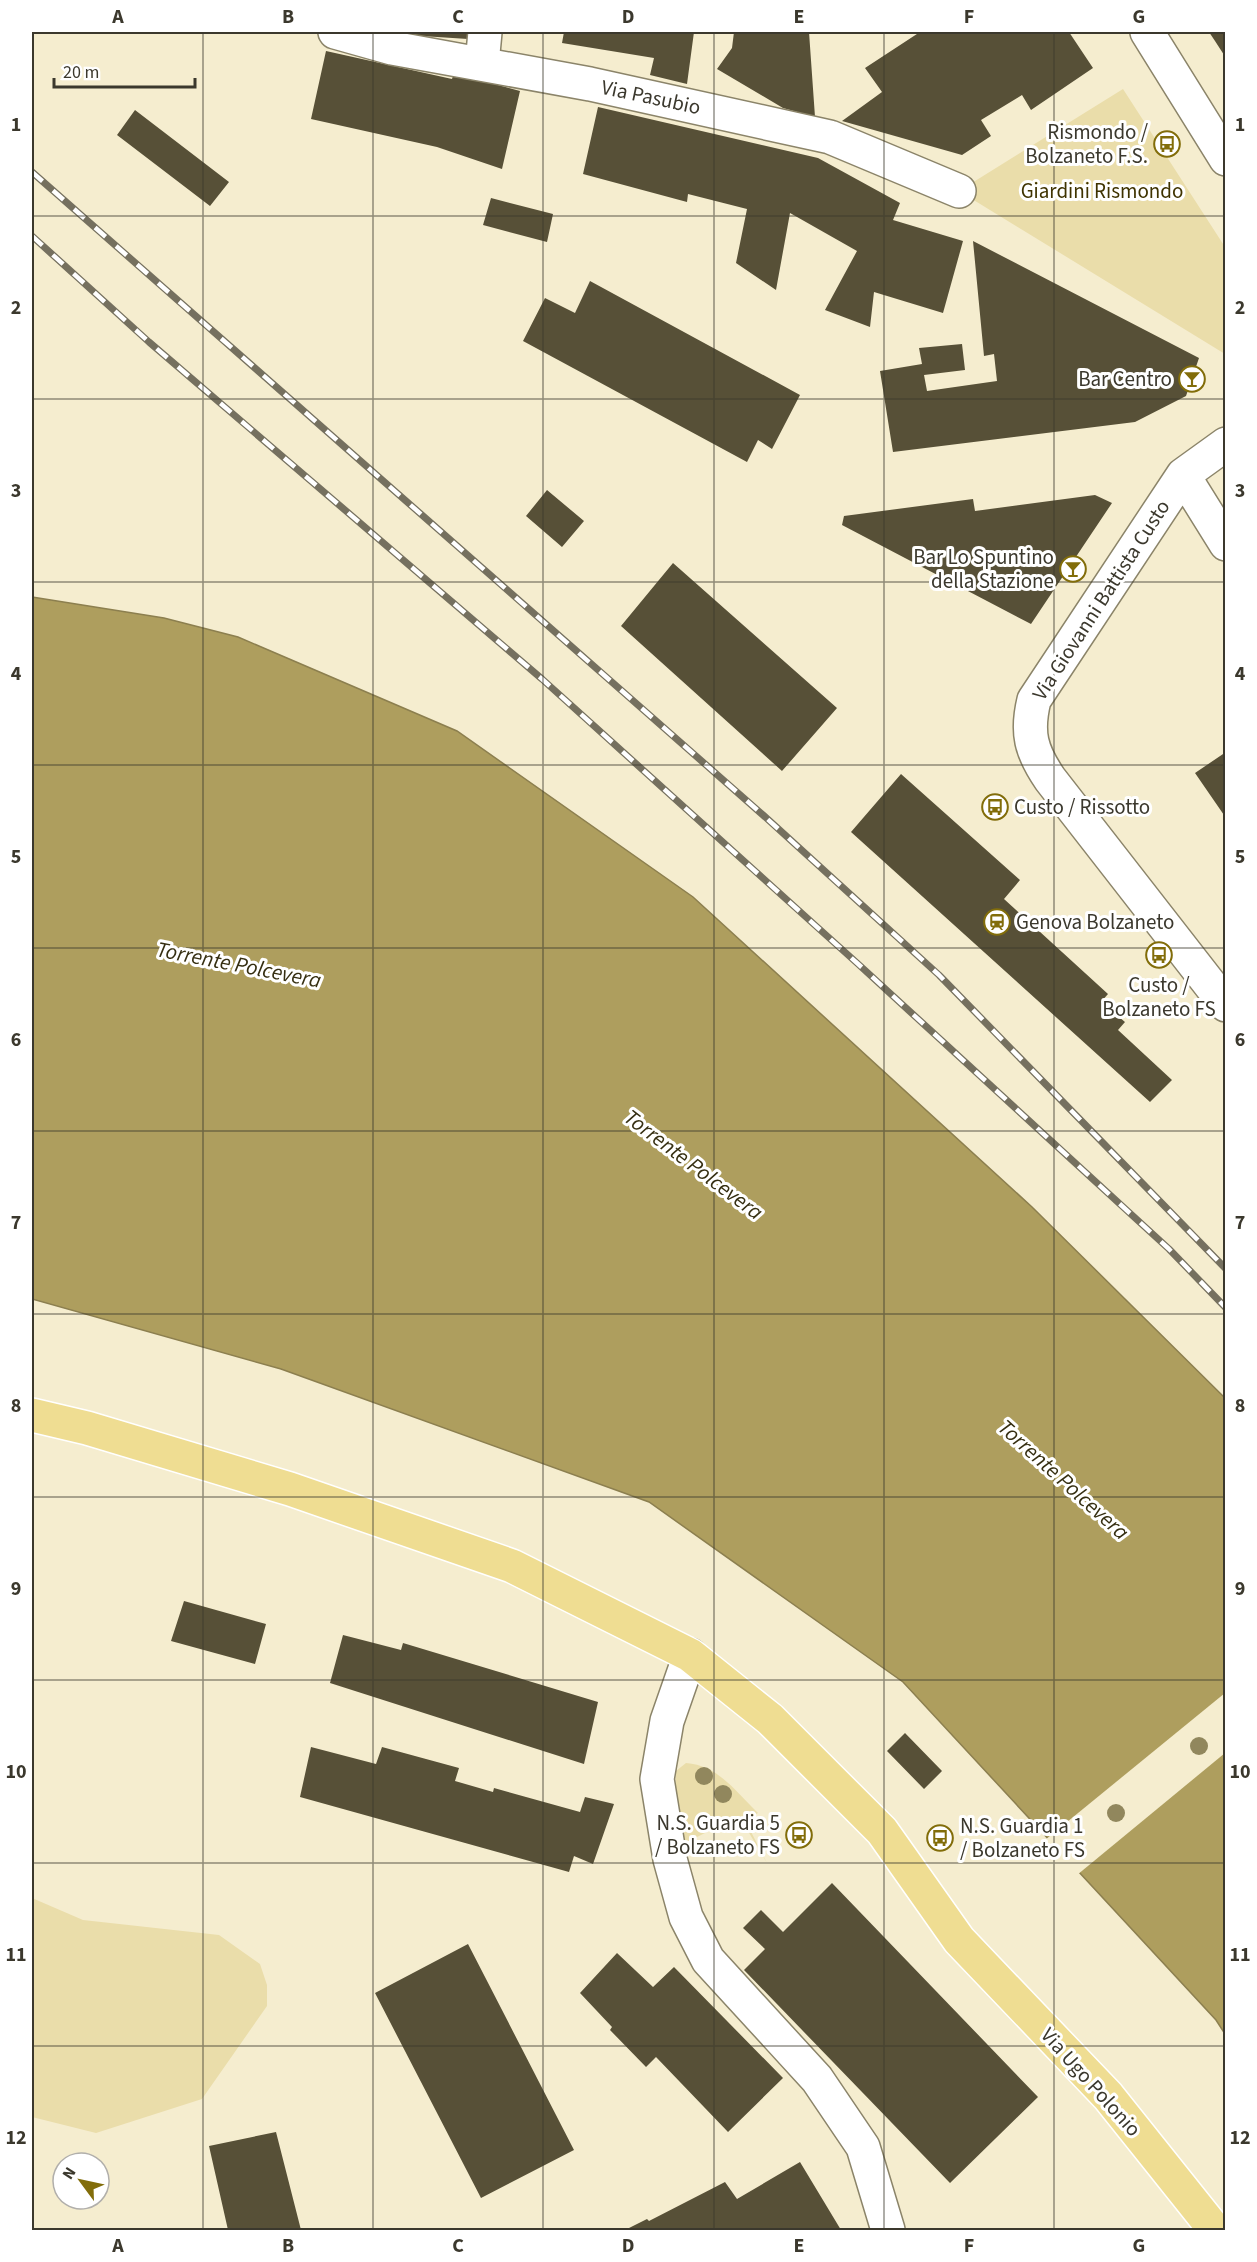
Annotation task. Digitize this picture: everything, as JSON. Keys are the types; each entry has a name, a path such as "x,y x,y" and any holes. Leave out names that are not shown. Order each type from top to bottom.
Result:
{"main road":[{"name":"Via Ugo Polonio","path":"32,1415 87,1428 290,1489 512,1566 690,1655 770,1719 882,1831 959,1940 1108,2096 1215,2230"}],"street":[{"name":"Via Pasubio","path":"335,32 392,48 590,84 830,137 959,191"},
{"path":"482,64 485,32"},
{"path":"1147,32 1226,159"},
{"name":"Via Giovanni Battista Custo","path":"1226,444 1183,475 1034,700 1030,718 1033,750 1050,779 1226,1005"},
{"path":"1183,475 1226,544"},
{"path":"690,1655 667,1721 657,1779 670,1859 686,1917 708,1960 818,2079 862,2148 888,2230"}],"green space":[{"name":"Giardini Rismondo","path":"1123,89 1225,247 1225,354 959,191"},
{"path":"686,1763 717,1774 758,1813 745,1820 767,1863 739,1816 685,1843 675,1789 676,1771"},
{"path":"32,1898 83,1920 219,1935 260,1964 267,1985 267,2006 202,2099 96,2133 32,2117"}],"water":[{"name":"Torrente Polcevera","path":"32,597 164,618 238,637 457,731 693,897 1032,1207 1225,1398 1225,2034 1216,2020 903,1682 649,1502 281,1369 32,1299"}],"pier":[{"path":"1225,1693 1225,1753 1077,1875 1045,1840"}],"building":[{"path":"392,32 468,32 468,39 391,34"},
{"path":"564,32 694,32 687,84 650,75 654,58 562,43"},
{"path":"734,32 809,32 815,117 783,108 717,69 732,48"},
{"path":"920,32 1069,32 1093,68 1031,110 1022,95 981,120 991,136 962,155 842,121 882,92 865,68"},
{"path":"1209,32 1226,32 1226,58 1215,41"},
{"path":"326,51 452,79 454,73 520,91 502,169 437,147 311,119"},
{"path":"598,107 818,158 900,203 893,220 963,241 943,313 874,292 870,327 825,310 857,251 790,213 776,290 736,263 747,209 688,194 687,202 583,174"},
{"path":"135,110 229,182 210,206 117,135"},
{"path":"491,198 553,214 547,242 483,225"},
{"path":"973,241 1199,358 1186,396 1135,422 893,452 880,371 922,364 919,348 962,344 965,370 924,375 927,391 997,381 994,354 984,356"},
{"path":"590,281 800,395 772,449 758,440 747,462 523,341 545,298 575,313"},
{"path":"547,490 584,521 562,547 526,516"},
{"path":"1095,495 1112,503 1031,624 842,525 844,516 973,499 975,511"},
{"path":"673,563 837,708 782,771 621,626"},
{"path":"1226,752 1226,818 1195,773"},
{"name":"Genova Bolzaneto","path":"901,774 1020,880 1004,899 1108,994 1101,1002 1125,1022 1118,1030 1172,1080 1150,1102 851,832"},
{"path":"184,1601 266,1624 255,1664 171,1641"},
{"path":"343,1635 401,1650 403,1643 598,1702 584,1764 330,1683"},
{"path":"905,1733 942,1771 924,1789 887,1751"},
{"path":"311,1747 376,1764 382,1747 459,1768 455,1781 493,1792 494,1788 580,1812 585,1797 614,1804 593,1864 574,1856 569,1872 300,1797"},
{"path":"832,1883 1038,2097 950,2183 744,1970 765,1949 743,1928 761,1910 783,1932"},
{"path":"468,1944 574,2150 481,2198 375,1993"},
{"path":"617,1953 653,1987 674,1967 783,2078 728,2132 656,2057 646,2067 610,2030 612,2027 580,1993"},
{"path":"276,2132 301,2230 228,2230 209,2146"},
{"path":"800,2162 841,2230 625,2230 647,2219 649,2221 725,2182 737,2199"}],"railway":[{"path":"32,172 763,815 939,975 1226,1269"},
{"path":"32,236 149,342 542,679 1169,1249 1226,1308"}],"place":[{"name":"Rismondo / Bolzaneto F.S.","path":"1167,144"},
{"name":"Bar Centro","path":"1192,379"},
{"name":"Bar Lo Spuntino della Stazione","path":"1073,569"},
{"name":"Custo / Rissotto","path":"995,807"},
{"name":"Genova Bolzaneto","path":"997,922"},
{"name":"Custo / Bolzaneto FS","path":"1159,955"},
{"name":"N.S. Guardia 5 / Bolzaneto FS","path":"799,1835"},
{"name":"N.S. Guardia 1 / Bolzaneto FS","path":"940,1838"}]}
